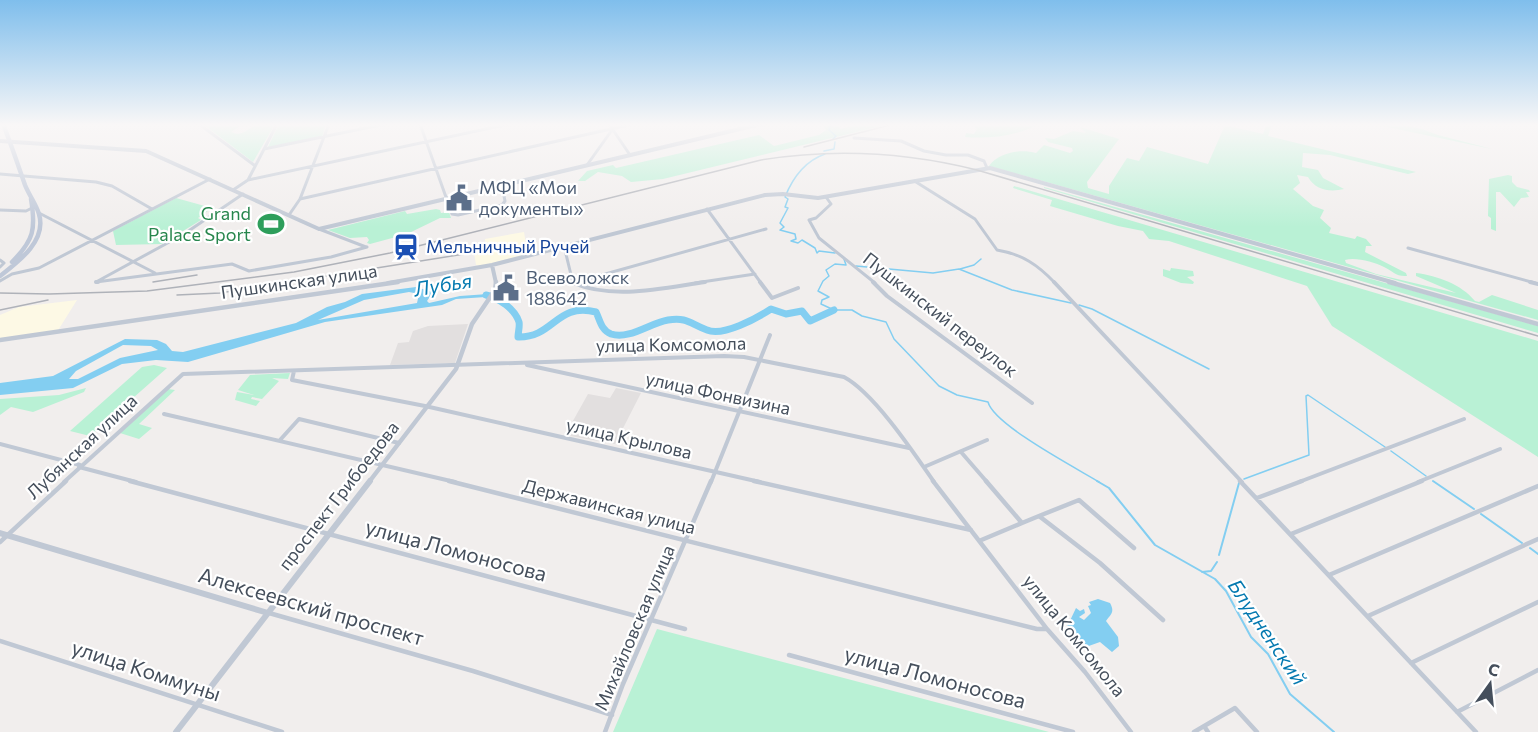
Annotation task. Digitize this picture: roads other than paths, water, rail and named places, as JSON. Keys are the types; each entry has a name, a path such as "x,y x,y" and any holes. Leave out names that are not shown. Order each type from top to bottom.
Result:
{"main road":[{"path":"15,158 39,213 38,224"},
{"path":"0,274 30,247 39,233 31,197"}],"street":[{"path":"162,158 243,194 319,229 367,247 332,257 249,272 232,264 156,273 126,280 96,282 184,234 243,194"},
{"path":"245,158 254,165"},
{"path":"248,180 258,158"},
{"path":"289,215 300,199 315,158"},
{"path":"233,190 248,180 352,158"},
{"path":"433,158 452,214 458,215 502,205 506,201 502,186"},
{"path":"300,199 484,158"},
{"path":"586,166 592,158"},
{"path":"319,229 617,158"},
{"path":"976,158 984,161 987,168 1538,324"},
{"name":"Пушкинская улица","path":"0,340 423,278 492,265 765,195 826,197 987,168"},
{"path":"0,174 96,182 112,186 153,209"},
{"path":"0,281 12,272 34,270 210,180"},
{"path":"916,182 975,219 994,248 1016,254 1039,266 1476,732"},
{"name":"Пушкинский переулок","path":"826,197 831,204 816,218 809,220 819,238 882,289 887,296 1032,403"},
{"path":"0,210 26,211 33,208"},
{"path":"707,209 772,298 798,288"},
{"path":"39,213 156,273"},
{"path":"38,224 51,219"},
{"path":"573,283 766,230"},
{"path":"564,246 573,283"},
{"path":"1408,248 1538,284"},
{"path":"0,267 4,264 1,261"},
{"name":"проспект Грибоедова","path":"176,732 458,365 472,324 493,294 496,278 492,265"},
{"path":"573,283 583,287 638,292 755,274"},
{"name":"Михайловская улица","path":"605,732 623,684 687,541 770,335"},
{"name":"улица Комсомола","path":"183,374 724,356 760,360 851,379 911,448 1047,629 1085,672 1131,732"},
{"name":"улица Фонвизина","path":"520,363 911,448"},
{"name":"улица Крылова","path":"294,371 292,380 427,406 971,530"},
{"name":"Лубянская улица","path":"0,542 169,384 183,374"},
{"name":"Державинская улица","path":"164,414 383,464 1037,629 1047,629"},
{"path":"280,440 299,419 399,443"},
{"path":"1257,498 1464,419"},
{"path":"924,467 987,440"},
{"name":"улица Ломоносова","path":"0,444 685,629"},
{"path":"1291,534 1500,448"},
{"path":"961,452 1022,523"},
{"path":"1329,575 1538,486"},
{"path":"979,541 1079,500 1134,548"},
{"path":"1039,516 1100,563 1164,620"},
{"name":"Алексеевский проспект","path":"0,533 473,671 612,715"},
{"path":"1368,616 1538,539"},
{"path":"1412,663 1538,602"},
{"name":"улица Коммуны","path":"0,641 282,732"},
{"name":"улица Ломоносова","path":"789,655 1073,732"},
{"path":"1457,712 1538,670"},
{"path":"1194,732 1235,708 1257,732"},
{"path":"1204,726 1208,732"}],"water":[{"path":"416,287 433,292 427,301 429,303 460,296 488,294 486,297 456,299 442,305 325,322 188,362 156,360 122,364 73,388 0,395 0,383 53,376 125,339 157,340 166,344 172,351 183,352 296,323 327,307 362,294","holes":["409,292 419,294 417,303 318,320 364,300","123,345 151,346 158,350 120,358 78,379 69,379 76,371"]},
{"path":"1098,599 1110,603 1112,609 1106,621 1118,637 1119,646 1112,652 1100,642 1083,648 1067,627 1076,608 1080,611 1084,609 1085,613 1079,617 1084,620 1091,613 1089,602"}],"waterway":[{"path":"816,158 800,171 792,183 785,197 788,199 785,207 788,208 780,223 784,227 780,230 795,234 796,239 791,241 798,243 802,240 815,248 817,253 819,251 835,253"},
{"name":"Блудненский","path":"844,259 846,265 835,264 826,270 829,276 823,281 818,291 829,297 822,300 821,304 834,310 852,310 862,316 886,322 894,339 939,386 957,395 988,402 994,411 1020,434 1099,482"},
{"path":"960,269 974,265 981,259"},
{"path":"856,266 933,273 959,269 1012,290 1071,303"},
{"name":"Лубья","path":"486,295 501,301 514,313 519,322 518,337 540,332 563,316 583,310 596,312 605,330 618,335 625,335 675,319 685,320 707,330 722,331 740,326 771,309 786,314 802,311 810,321 834,310"},
{"path":"1079,305 1092,309 1209,369"},
{"path":"1244,479 1309,455 1306,396 1308,395 1385,447"},
{"path":"1391,451 1426,476"},
{"name":"Блудненский","path":"1097,481 1109,488 1155,545 1203,572"},
{"path":"1433,481 1474,509"},
{"path":"1219,555 1239,483"},
{"path":"1481,514 1522,543"},
{"path":"1530,548 1538,554"},
{"path":"1203,572 1211,571 1217,562"},
{"name":"Блудненский","path":"1203,572 1215,579 1226,591 1251,637 1268,654 1290,694 1334,732"}],"railway":[{"path":"0,293 147,291 294,272 390,253 774,158"},
{"path":"916,158 977,170 1538,336"},
{"path":"177,295 220,293 477,252"},
{"path":"153,282 197,275"},
{"path":"0,310 48,300"}],"place":[{"name":"МФЦ «Мои документы»","path":"459,198"},
{"name":"Grand Palace Sport","path":"271,224"},
{"name":"Мельничный Ручей","path":"406,247"},
{"name":"Всеволожск 188642","path":"506,288"}]}
